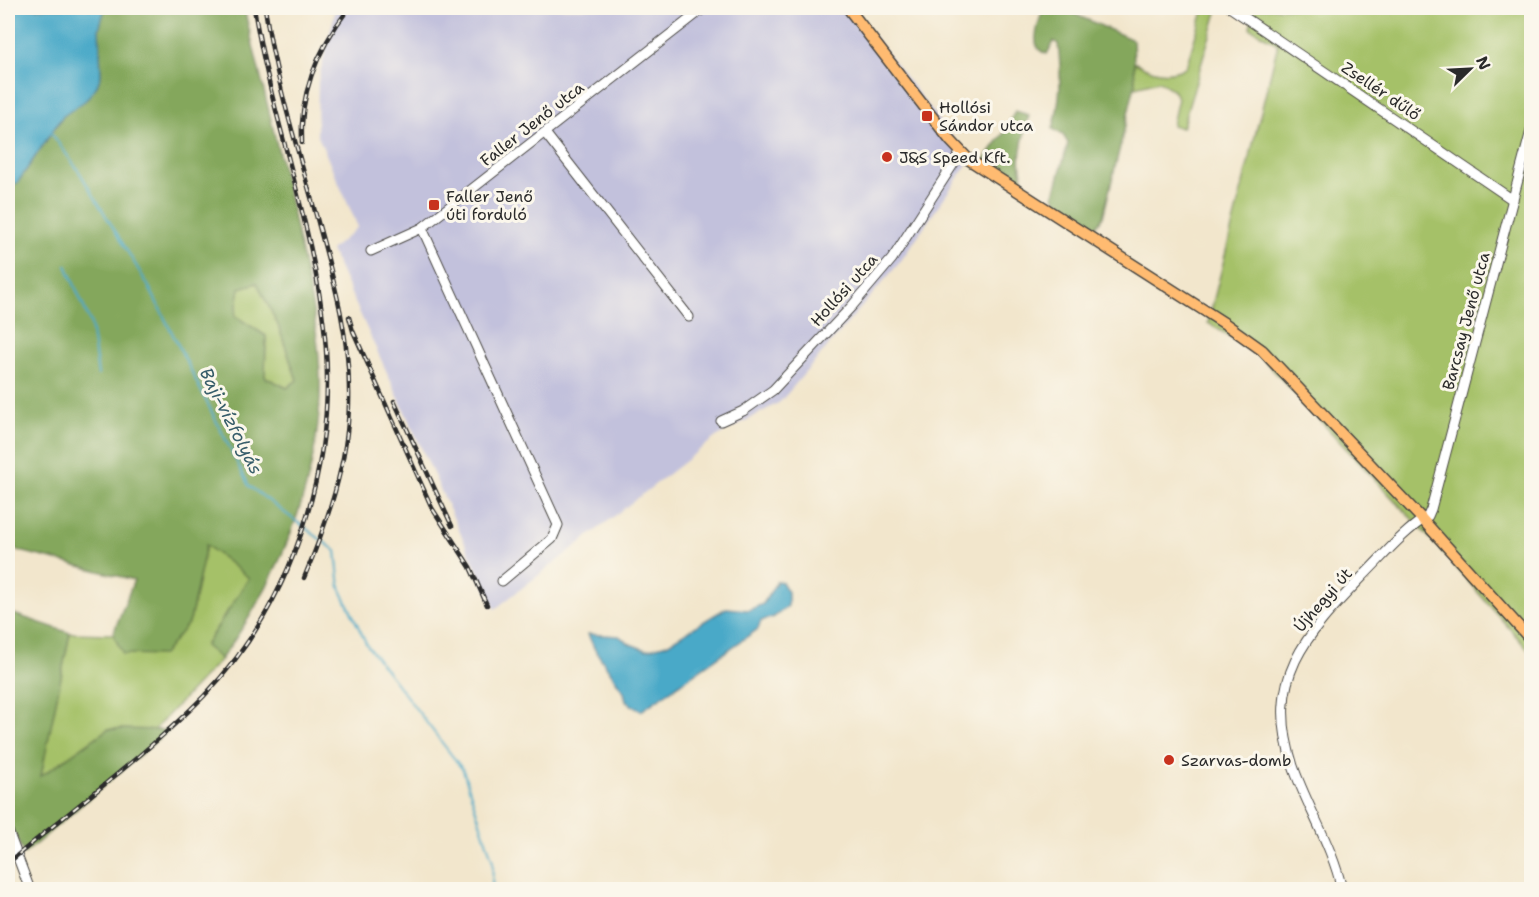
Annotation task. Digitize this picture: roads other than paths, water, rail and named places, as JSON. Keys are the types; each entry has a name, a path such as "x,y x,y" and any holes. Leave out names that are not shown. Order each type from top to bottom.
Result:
{"main road":[{"path":"848,8 950,140 984,171 1253,342 1422,519 1532,641"}],"street":[{"name":"Faller Jenő utca","path":"371,251 422,228 704,8"},
{"name":"Zsellér dűlő","path":"1231,8 1513,200"},
{"name":"Barcsay Jenő utca","path":"1422,519 1431,509 1532,127"},
{"path":"545,133 689,318"},
{"name":"Hollósi utca","path":"721,421 743,411 773,390 852,306 892,259 961,152"},
{"path":"422,228 558,525 552,539 502,581"},
{"name":"Újhegyi út","path":"1341,890 1293,767 1286,739 1283,702 1289,676 1309,633 1422,519"},
{"path":"8,831 30,890"}],"water":[{"path":"8,8 105,8 99,29 101,75 97,86 86,100 62,117 18,182 8,189"},
{"path":"777,581 782,582 788,592 788,606 774,617 761,621 758,629 641,711 626,701 624,692 595,650 588,634 619,636 630,644 646,650 667,644 726,608 749,610 763,604"}],"waterway":[{"name":"Baji-vízfolyás","path":"49,130 80,173 149,287 249,486 336,551 340,588 367,645 463,770 493,862 492,890"},
{"path":"66,265 91,324 98,375"}],"railway":[{"path":"8,863 133,761 204,696 237,656 266,613 289,566 306,517 319,466 326,415 327,363 322,312 308,235 269,84 254,8"},
{"path":"265,8 281,86 340,308 349,379 345,448 335,492 304,578"},
{"path":"302,143 304,106 313,71 338,23 349,8"},
{"path":"349,317 353,331 432,508 470,567 487,605"},
{"path":"394,401 452,526"}],"place":[{"name":"Hollósi Sándor utca","path":"927,116"},
{"name":"J&S Speed Kft.","path":"887,157"},
{"name":"Faller Jenő úti forduló","path":"434,205"},
{"name":"Szarvas-domb","path":"1169,760"}]}
